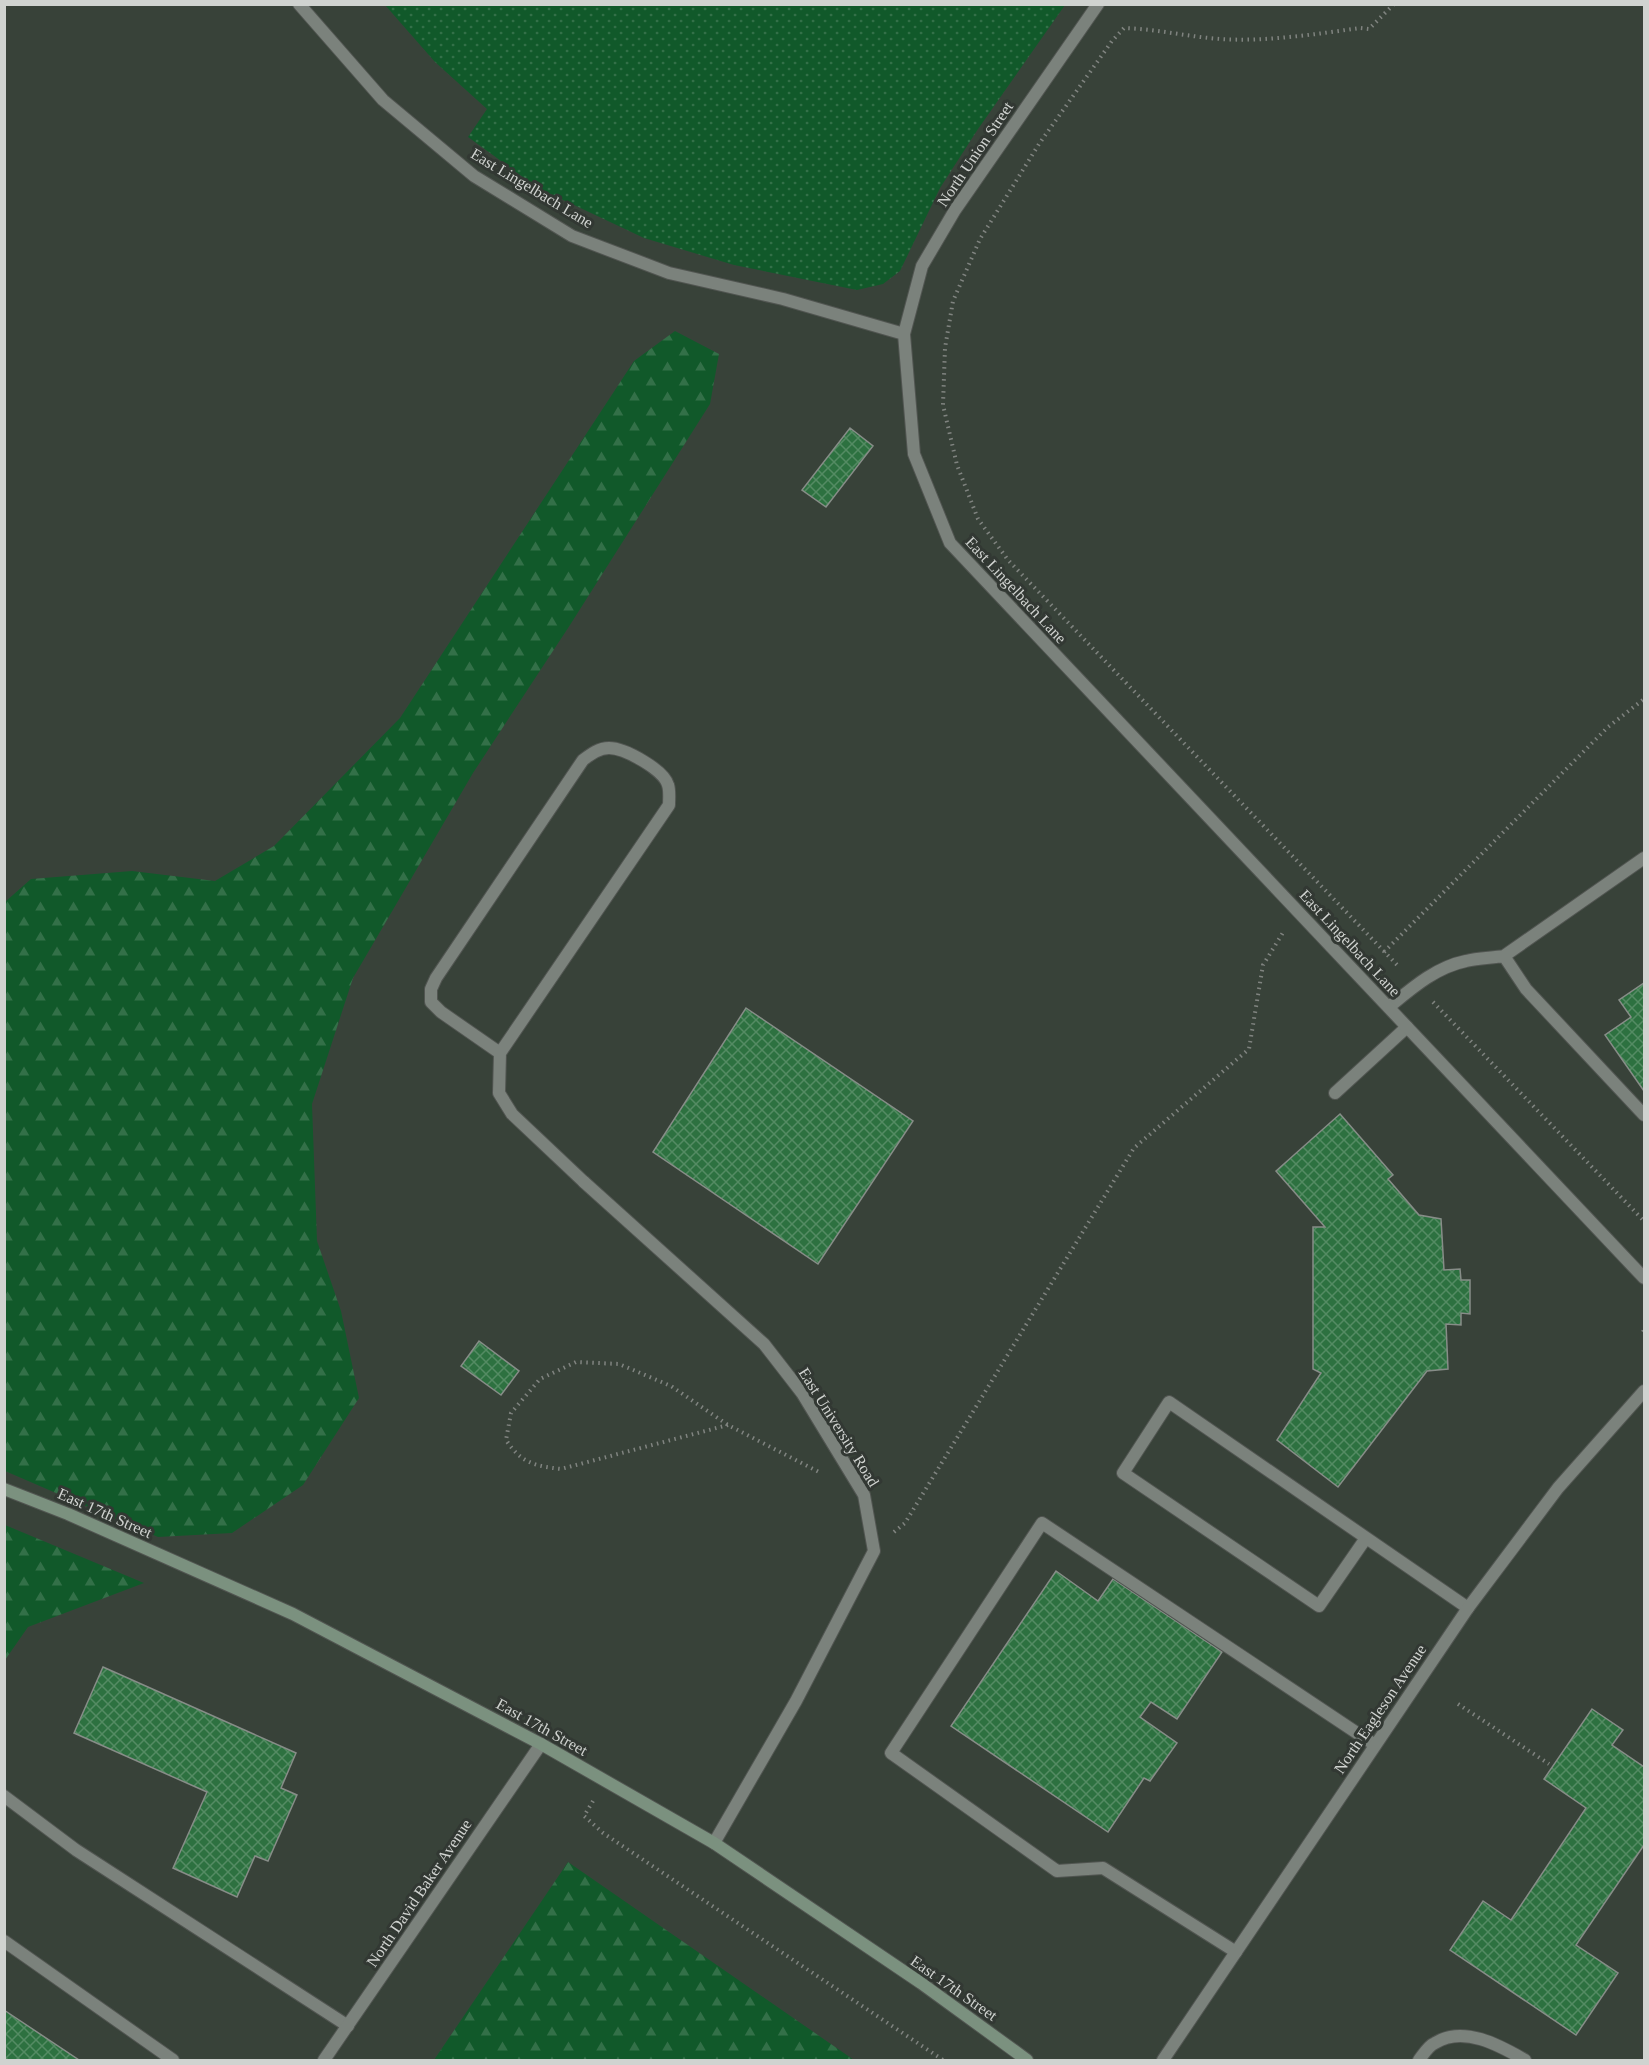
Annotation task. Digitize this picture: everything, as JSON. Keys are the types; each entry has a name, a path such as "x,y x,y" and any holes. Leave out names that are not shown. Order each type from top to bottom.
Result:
{"main road":[{"name":"East 17th Street","path":"4,1489 68,1514 293,1614 540,1744 714,1844 921,1983 1027,2061"}],"street":[{"name":"East Lingelbach Lane","path":"299,4 383,100 474,176 572,236 669,273 783,299 904,334 914,454 950,543 1644,1278"},
{"name":"North Union Street","path":"904,334 922,266 956,210 1098,4"},
{"path":"608,748 624,751 661,774 668,785 669,805 500,1053 441,1012 431,1002 431,989 436,978 583,760 592,753 608,748"},
{"path":"1389,1007 1416,984 1444,968 1466,960 1504,956 1644,858"},
{"path":"1504,956 1526,989 1644,1115"},
{"path":"1335,1093 1407,1027"},
{"name":"East University Road","path":"500,1053 499,1093 512,1114 764,1344 802,1393 864,1495 874,1551"},
{"name":"North Eagleson Avenue","path":"1163,2061 1468,1608 1558,1488 1644,1391"},
{"path":"1366,1538 1319,1606 1123,1473 1168,1402 1468,1608"},
{"path":"1236,1952 1103,1868 1058,1871 891,1753 1042,1523 1376,1745"},
{"path":"714,1844 796,1701 874,1551"},
{"name":"North David Baker Avenue","path":"324,2061 540,1744"},
{"path":"4,1796 76,1850 348,2026"},
{"path":"4,1941 173,2061"},
{"path":"1419,2061 1433,2043 1450,2036 1471,2036 1524,2061"}],"path":[{"path":"1394,4 1369,29 1360,28 1308,35 1222,39 1141,28 1124,28 1040,144 980,238 953,301 945,348 943,405 957,465 978,519 1008,560 1644,1221"},
{"path":"1384,952 1608,727 1644,699"},
{"path":"874,1551 906,1522 1134,1148 1249,1049 1263,965 1281,934 1301,915"},
{"path":"728,1425 561,1469 537,1466 516,1454 506,1440 511,1413 540,1378 576,1362 619,1364 671,1386 728,1425 822,1473"},
{"path":"1458,1704 1549,1764"},
{"path":"584,1816 603,1833 677,1884 818,1975 943,2061"}],"shaded area":[{"path":"5,5 1644,5 1644,2060 5,2060"}],"green space":[{"path":"385,5 1065,5 978,129 940,188 900,271 883,284 857,290 734,265 644,238 538,188 468,137 487,109 435,62"},
{"path":"675,331 719,354 710,404 473,773 353,978 312,1104 317,1241 341,1311 359,1398 303,1485 232,1533 158,1537 5,1471 5,902 31,879 132,871 215,881 274,846 400,718 634,361"},
{"path":"5,1525 144,1583 28,1627 5,1660"},
{"path":"568,1862 854,2060 434,2060"}],"building":[{"path":"850,428 873,446 826,507 802,490"},
{"path":"1644,983 1644,1091 1605,1035 1631,1017 1619,1000"},
{"path":"746,1008 913,1121 818,1264 653,1152"},
{"path":"1340,1114 1393,1175 1388,1179 1419,1215 1441,1219 1444,1270 1460,1269 1461,1280 1470,1280 1470,1314 1461,1313 1461,1325 1446,1324 1448,1369 1427,1371 1338,1487 1277,1440 1321,1373 1313,1369 1313,1227 1325,1227 1276,1171"},
{"path":"479,1341 519,1371 501,1395 461,1366"},
{"path":"1056,1571 1098,1601 1113,1579 1222,1652 1177,1719 1151,1702 1140,1717 1177,1743 1150,1781 1144,1778 1108,1832 951,1726"},
{"path":"103,1667 296,1753 281,1788 297,1795 268,1861 255,1856 237,1897 173,1868 207,1792 74,1733"},
{"path":"1592,1709 1623,1730 1612,1745 1644,1767 1644,1845 1576,1945 1618,1973 1576,2035 1450,1950 1483,1901 1511,1920 1586,1808 1544,1779"},
{"path":"4,2010 79,2060 4,2060"}]}
